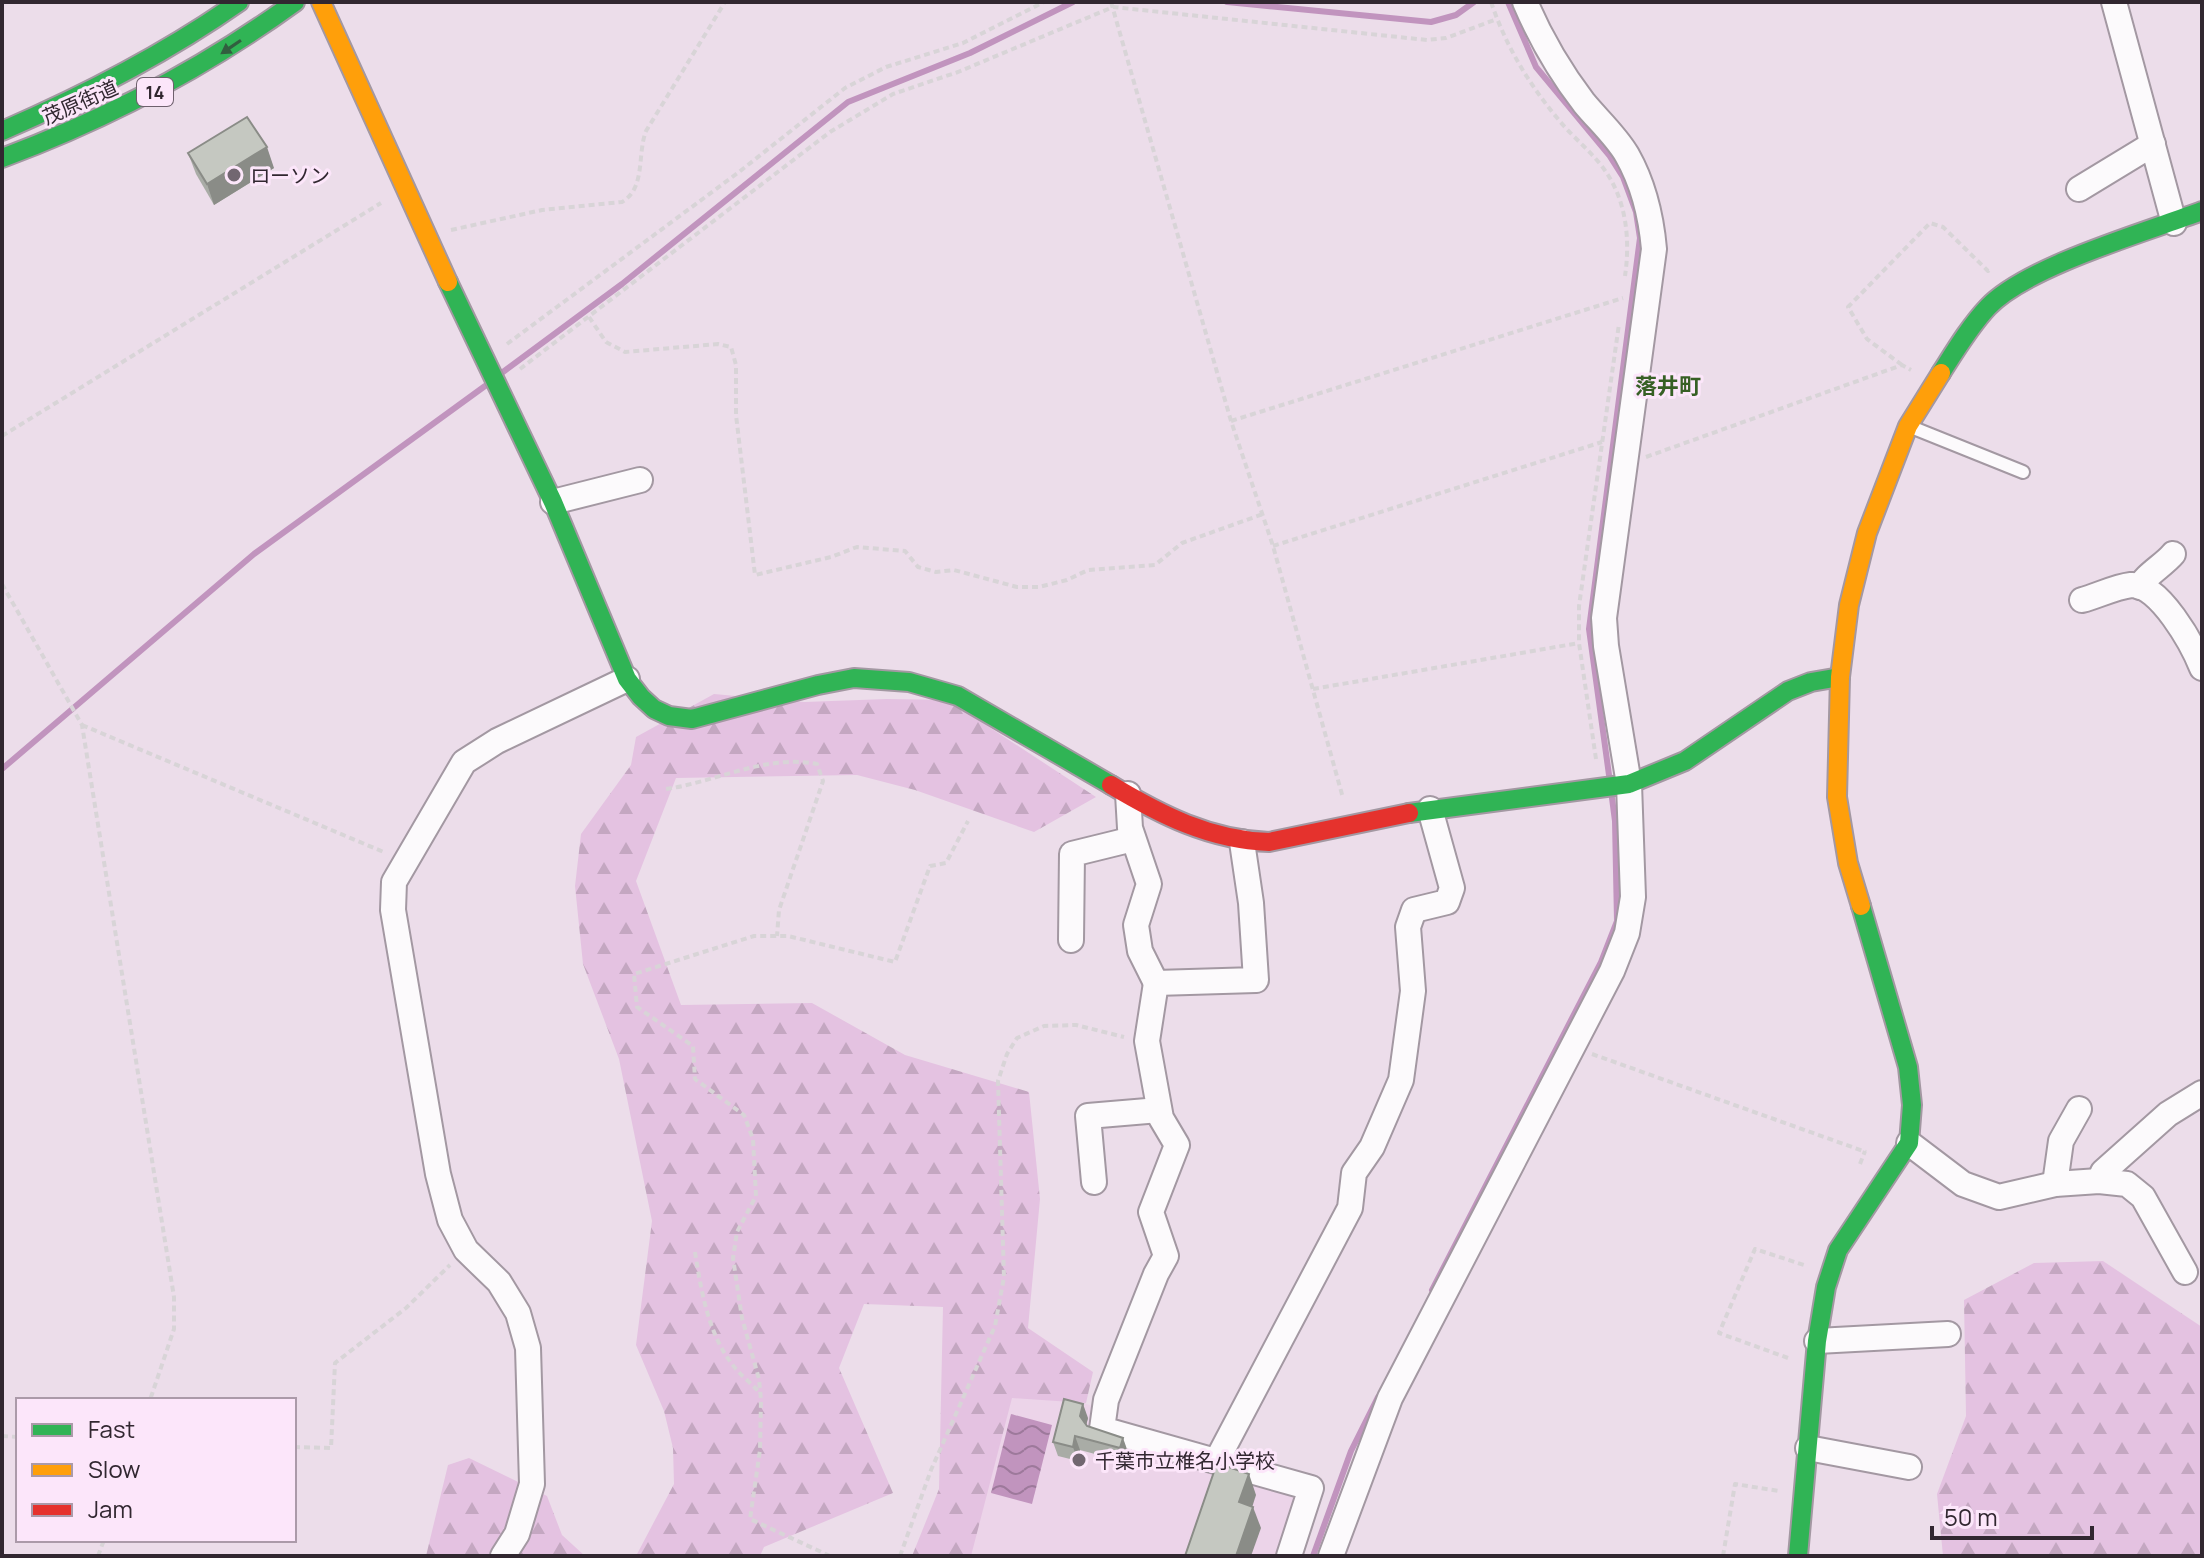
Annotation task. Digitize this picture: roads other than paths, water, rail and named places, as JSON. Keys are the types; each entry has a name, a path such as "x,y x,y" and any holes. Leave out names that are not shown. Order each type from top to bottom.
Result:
{"street":[{"name":"茂原街道","path":"2,131 163,51 239,2"},
{"name":"茂原街道","path":"2,158 111,114 163,87 225,52 295,2"},
{"path":"321,2 425,235 553,502 627,679 641,701 655,712 692,719 854,678 886,679 932,687 958,696 1156,812 1189,827 1242,842 1291,839 1430,809 1629,784 1685,761 1788,691 1811,682 1840,677"},
{"path":"1331,1556 1390,1398 1612,971 1627,933 1633,897 1629,784 1604,618 1654,249 1651,216 1626,152 1582,100 1536,28 1525,2"},
{"path":"2114,2 2174,223"},
{"path":"2079,189 2153,144"},
{"path":"1798,1556 1816,1351 1826,1287 1838,1250 1909,1143 1913,1093 1848,863 1837,797 1840,677 1849,605 1867,533 1908,426 1973,324 1988,307 2011,289 2058,265 2202,211"},
{"path":"553,502 640,480"},
{"path":"2140,587 2142,581 2163,567 2173,554"},
{"path":"2082,600 2133,585 2148,590 2182,627 2202,668"},
{"path":"503,1556 517,1534 532,1484 528,1348 518,1313 499,1282 466,1250 450,1220 438,1174 393,910 394,882 464,762 497,741 627,679"},
{"path":"1128,794 1130,828 1149,884 1136,925 1140,951 1156,983 1147,1041 1161,1118 1177,1145 1151,1212 1166,1256 1106,1400 1102,1429 1311,1488 1289,1556"},
{"path":"1217,1460 1350,1208 1354,1173 1372,1147 1401,1080 1413,991 1408,927 1414,910 1447,902 1452,888 1430,809"},
{"path":"1071,940 1072,854 1133,839"},
{"path":"1156,983 1256,980 1251,903 1242,842"},
{"path":"2099,1181 2103,1172 2168,1114 2202,1093"},
{"path":"2055,1184 2061,1141 2079,1109"},
{"path":"1094,1182 1088,1116 1159,1110"},
{"path":"1909,1143 1963,1184 1999,1197 2055,1184 2099,1181 2127,1184 2143,1197 2185,1272"},
{"path":"1816,1351 1948,1334"},
{"path":"1808,1448 1909,1467"}],"lane":[{"path":"1908,426 2023,472"}],"water":[{"path":"1011,1414 1052,1425 1032,1504 991,1493"}],"waterway":[{"path":"503,372 622,284 848,102 970,53 1073,2"},
{"path":"1227,2 1431,22 1456,15 1474,2"},
{"path":"1508,2 1536,67 1609,155 1623,177 1636,212 1640,238 1589,629 1609,775"},
{"path":"2,769 254,554 485,386"},
{"path":"1432,1290 1601,962 1617,921 1612,798"},
{"path":"1313,1556 1351,1451 1378,1397"}],"place":[{"name":"ローソン","path":"234,175"},
{"name":"千葉市立椎名小学校","path":"1079,1460"}],"district":[{"name":"落井町","path":"1668,386"}]}
